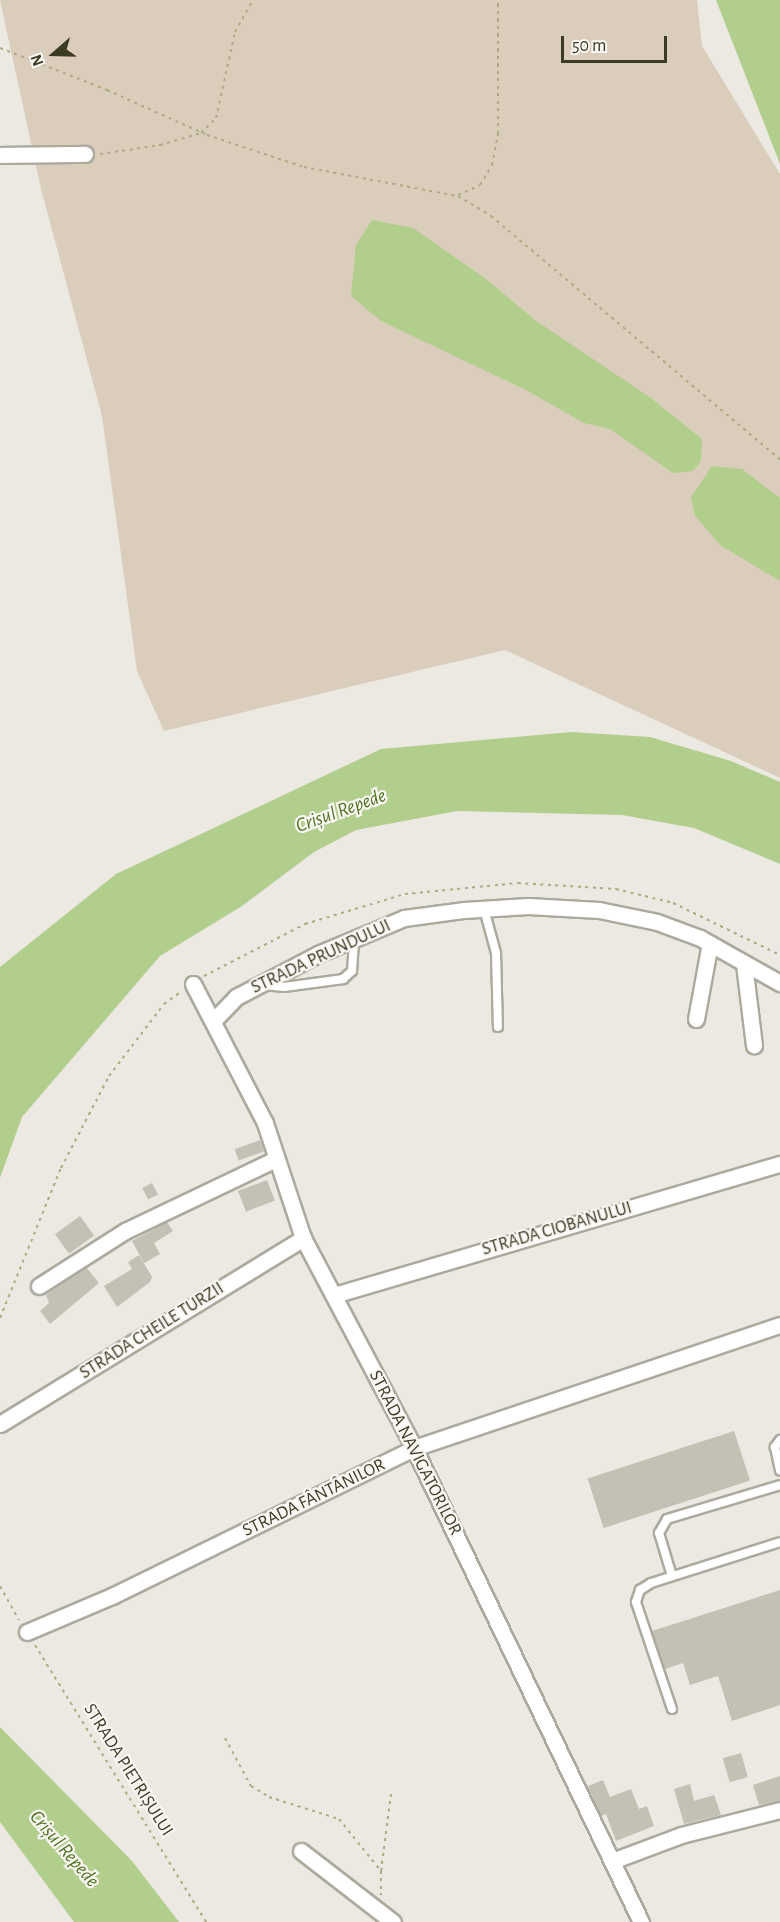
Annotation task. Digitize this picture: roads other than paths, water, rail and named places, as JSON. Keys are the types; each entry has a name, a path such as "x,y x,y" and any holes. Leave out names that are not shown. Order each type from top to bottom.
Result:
{"street":[{"path":"0,155 85,154"},
{"name":"STRADA PRUNDULUI","path":"214,1020 236,997 354,939 404,918 528,906 599,910 657,922 710,943 780,983"},
{"path":"696,1019 710,943"},
{"path":"744,964 754,1045"},
{"name":"STRADA NAVIGATORILOR","path":"193,984 214,1020 265,1123 303,1238 414,1448 641,1922"},
{"path":"39,1286 125,1231 276,1159"},
{"name":"STRADA CIOBANULUI","path":"334,1294 780,1164"},
{"name":"STRADA CHEILE TURZII","path":"0,1424 303,1238"},
{"name":"STRADA FÂNTÂNILOR","path":"27,1632 112,1596 414,1448 780,1325"},
{"path":"612,1861 681,1835 780,1810"},
{"path":"301,1851 388,1919"}],"lane":[{"path":"484,909 496,954 498,1027"},
{"path":"262,985 284,987 343,980 352,971 354,939"},
{"path":"780,1440 775,1447 780,1470"},
{"path":"672,1576 659,1533 667,1519 780,1485"},
{"path":"672,1709 636,1602 640,1590 672,1576 780,1542"}],"water":[{"path":"716,0 780,0 780,164"},
{"path":"372,220 413,228 486,279 535,320 651,398 702,439 701,461 693,471 673,473 610,429 584,423 526,390 381,321 351,296 356,245"},
{"path":"712,466 742,469 780,498 780,581 720,545 695,516 691,497"},
{"name":"Crișul Repede","path":"571,732 650,737 731,761 780,782 780,864 694,828 622,815 457,811 356,830 314,852 242,906 160,956 22,1117 0,1178 0,967 116,874 381,749"},
{"name":"Crișul Repede","path":"0,1727 132,1861 179,1922 74,1922 0,1822"}]}
